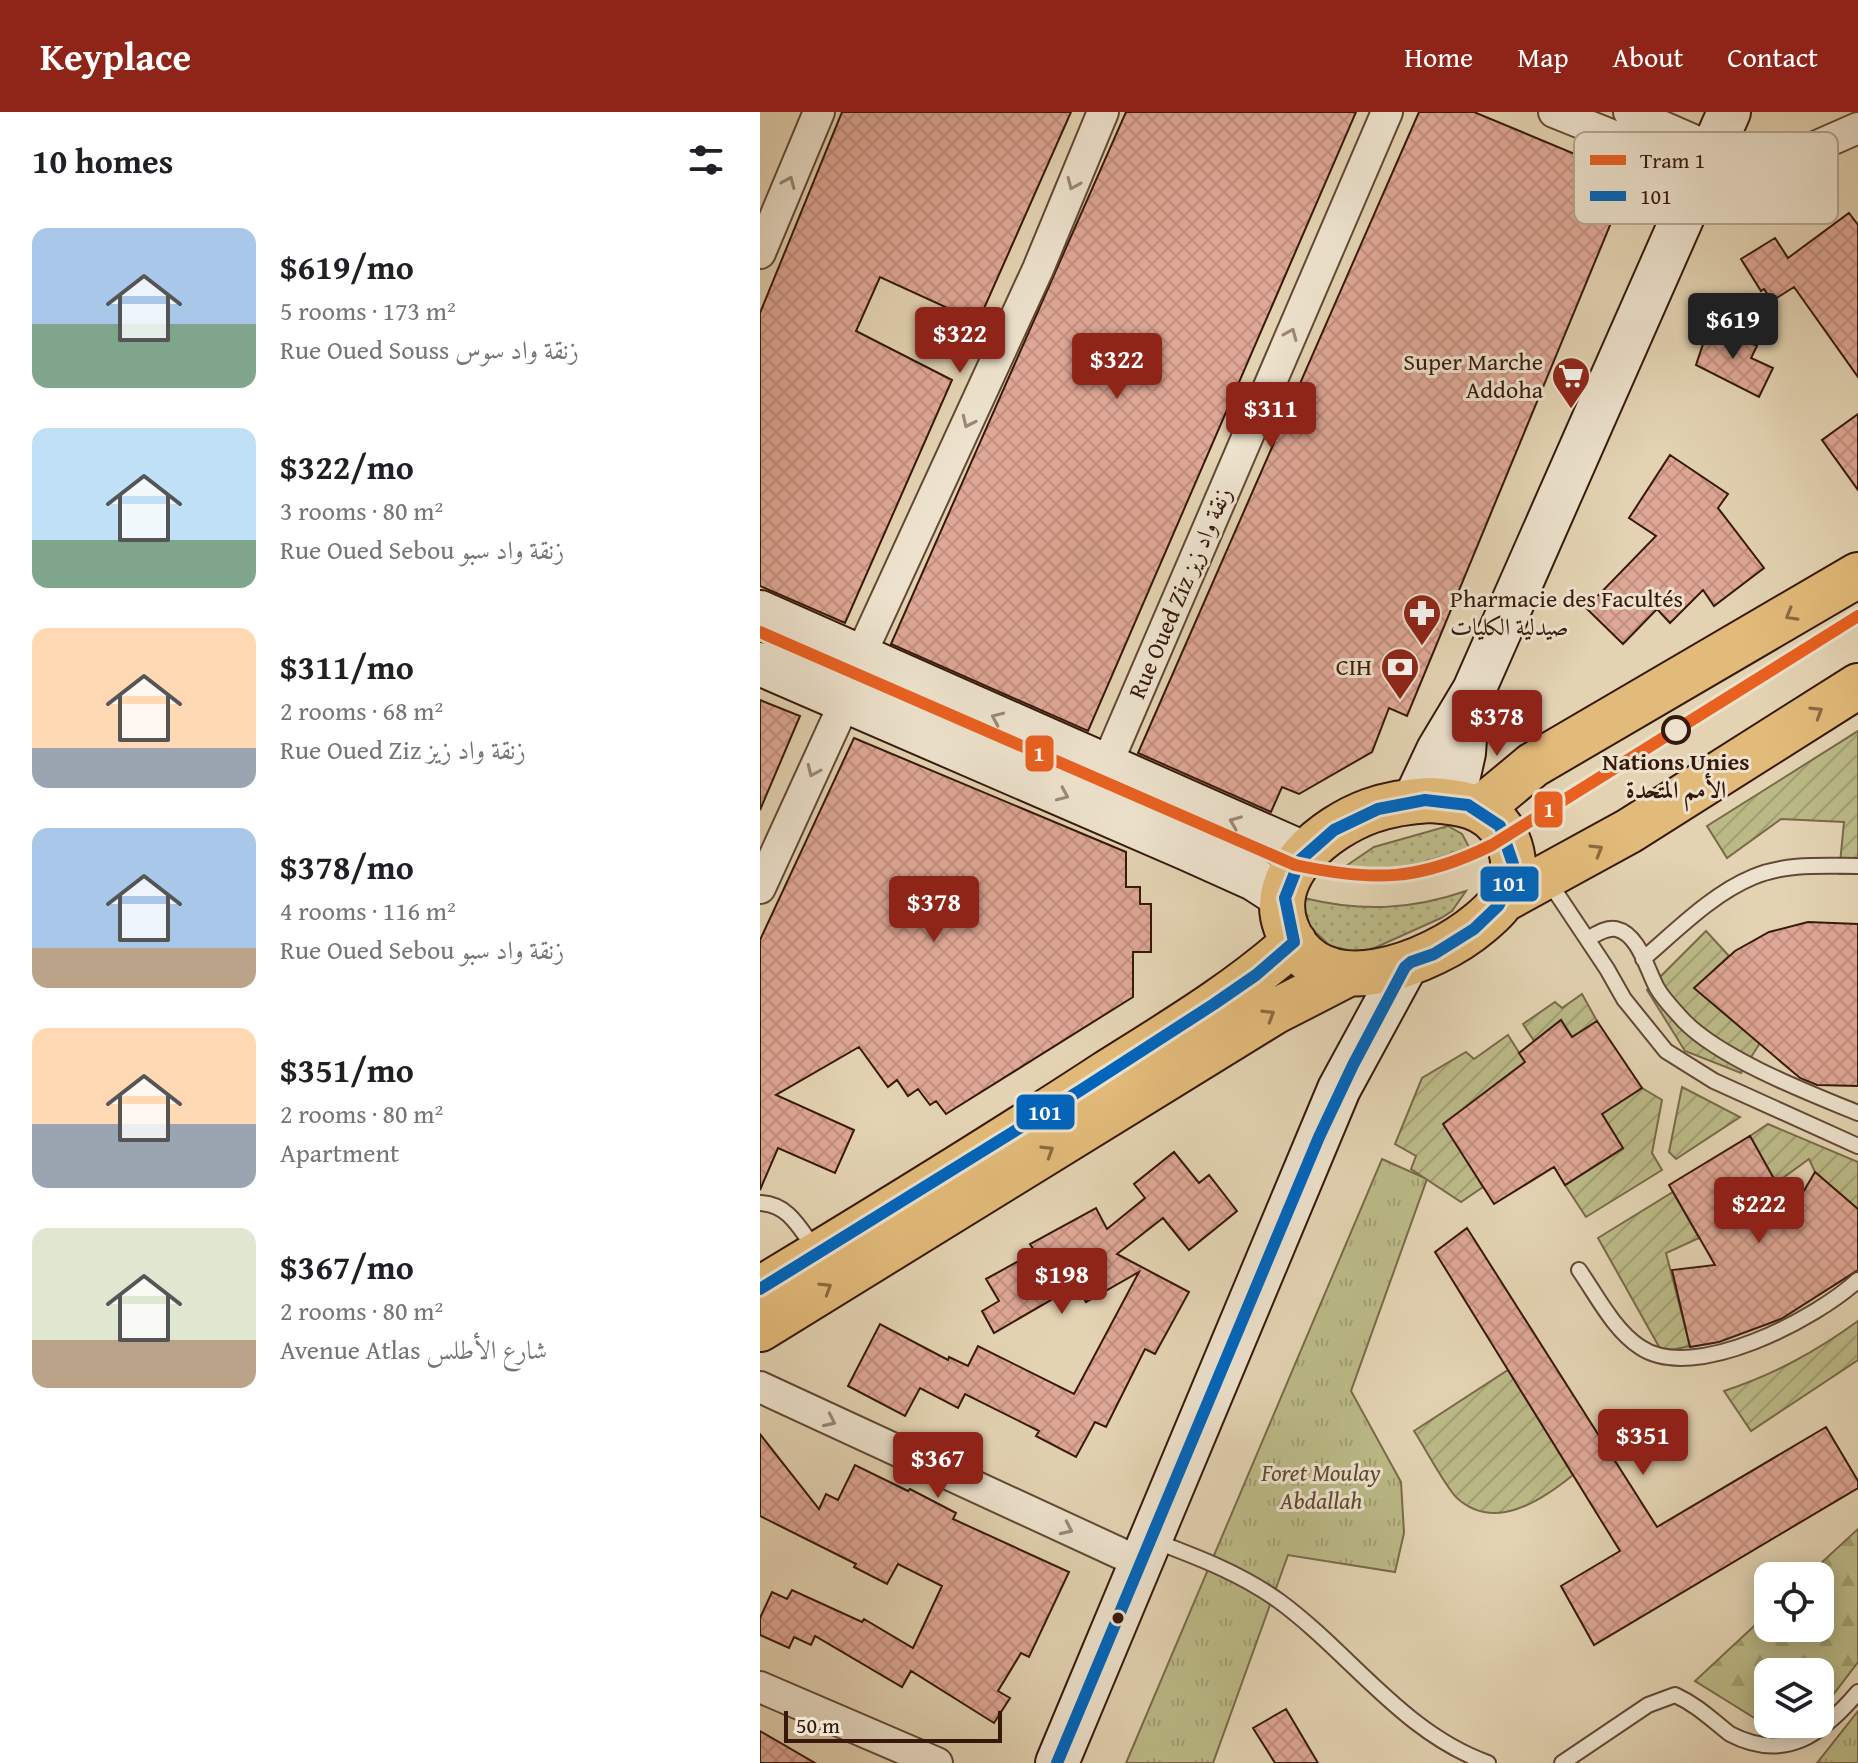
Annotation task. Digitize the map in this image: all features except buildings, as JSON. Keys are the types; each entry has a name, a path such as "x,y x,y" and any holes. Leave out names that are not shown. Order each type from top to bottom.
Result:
{"main road":[{"path":"1858,575 1533,765 1449,804 1368,812 1345,823 1306,854 1291,873 1282,897 1286,928 1311,961 1335,972 1356,973 1407,964 1430,955 1470,932 1503,900 1629,831 1858,686"},
{"path":"1449,804 1501,827 1511,847 1513,871 1503,900"},
{"path":"760,1289 1225,997 1294,942"},
{"path":"760,1329 1274,1012 1356,973"}],"street":[{"path":"760,253 819,112"},
{"path":"860,656 1038,269 1103,112"},
{"name":"Rue Oued Ziz زنقة واد زيز","path":"1106,766 1387,112"},
{"path":"1554,112 1655,132"},
{"path":"1629,112 1683,132"},
{"path":"1838,137 1858,128"},
{"path":"1449,804 1464,753 1467,703 1680,224"},
{"path":"760,612 1306,854"},
{"path":"760,664 1254,879 1282,897"},
{"path":"760,888 846,700"},
{"path":"1057,1763 1339,1089 1407,964"},
{"path":"1339,1089 1356,973"},
{"path":"760,1387 1146,1551"},
{"path":"760,1687 937,1763"}],"lane":[{"path":"1643,959 1722,893 1755,875 1805,865 1858,866"},
{"path":"1546,879 1624,999 1666,1051 1714,1081 1858,1146"},
{"path":"1587,939 1607,929 1615,929 1633,942 1669,1004 1687,1024 1713,1044 1798,1088 1858,1113"},
{"path":"760,1203 776,1206 791,1216 818,1254"},
{"path":"1579,1270 1621,1330 1641,1348 1664,1357 1706,1357 1758,1339 1827,1306 1858,1280"},
{"path":"1146,1551 1214,1563 1245,1579 1315,1631 1371,1686 1408,1716 1444,1741 1488,1763"},
{"path":"1562,1763 1648,1705 1675,1695 1696,1705 1733,1736 1768,1751 1796,1749 1828,1727 1858,1692"}],"green space":[{"path":"1858,731 1858,874 1839,874 1844,822 1781,819 1727,858 1707,826"},
{"path":"1448,826 1462,834 1469,847 1407,866 1343,868 1374,847"},
{"path":"1466,891 1452,911 1441,918 1370,950 1349,952 1329,945 1310,927 1303,906 1304,898 1386,907 1426,902"},
{"path":"1706,931 1729,956 1695,988 1760,1043 1741,1073 1685,1051 1647,990"},
{"path":"1582,994 1597,1021 1572,1037 1561,1020 1534,1041 1523,1024 1555,1002 1562,1008"},
{"path":"1508,1035 1525,1062 1444,1124 1483,1187 1461,1202 1411,1169 1416,1156 1395,1144 1422,1078 1466,1052 1474,1059"},
{"path":"1682,1087 1740,1117 1676,1159 1669,1152"},
{"path":"1642,1088 1662,1100 1652,1153 1662,1170 1586,1217 1565,1185 1623,1149 1602,1114"},
{"path":"1768,1124 1858,1162 1858,1209 1815,1172 1809,1159 1776,1183 1750,1136"},
{"name":"Foret Moulay Abdallah","path":"1382,1159 1427,1179 1351,1391 1401,1482 1404,1533 1395,1572 1288,1555 1213,1763 1126,1763"},
{"path":"1673,1192 1699,1238 1666,1253 1690,1346 1662,1352 1598,1238"},
{"path":"1858,1321 1858,1360 1751,1431 1724,1391 1794,1361"},
{"path":"1508,1370 1573,1475 1532,1503 1502,1513 1486,1512 1471,1508 1452,1493 1414,1431"},
{"path":"1858,1529 1858,1662 1834,1694 1834,1658 1754,1658 1754,1718 1695,1681 1754,1626 1754,1642 1834,1642 1834,1562 1822,1562"},
{"path":"1858,1711 1858,1763 1817,1763"}],"tram line":[{"name":"1","path":"760,632 1295,865 1373,876 1418,872 1442,866 1492,845 1858,616"}],"transit line":[{"name":"101","path":"760,1289 1081,1090 1256,975 1294,942 1285,898 1300,860 1334,830 1378,809 1425,800 1468,805 1500,826 1513,864 1509,886 1498,906 1474,929 1434,954 1405,967 1353,1065 1319,1137 1057,1763"}],"place":[{"name":"Super Marche Addoha","path":"1571,410"},
{"name":"Pharmacie des Facultés صيدلية الكليات","path":"1422,647"},
{"name":"CIH","path":"1400,701"},
{"name":"Nations Unies الأمم المتحدة","path":"1676,730"}]}
